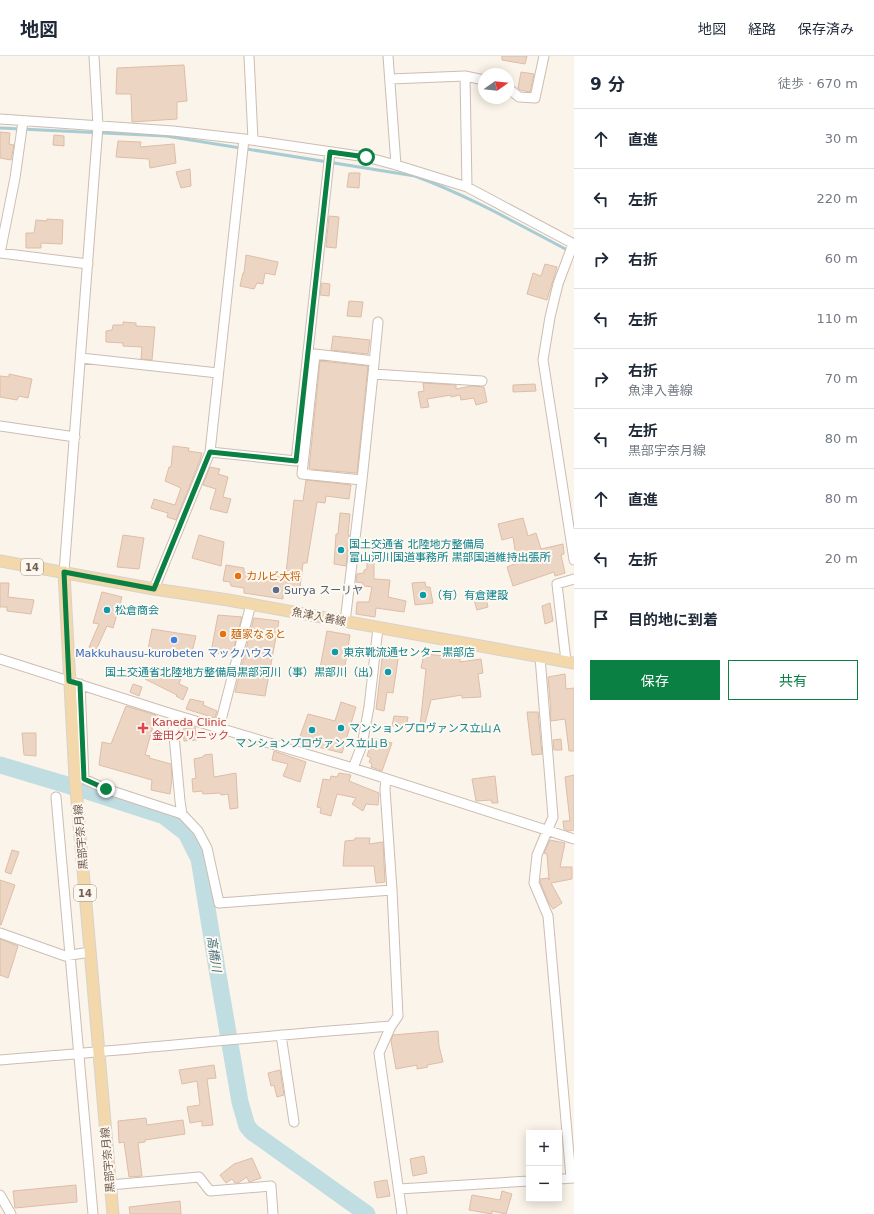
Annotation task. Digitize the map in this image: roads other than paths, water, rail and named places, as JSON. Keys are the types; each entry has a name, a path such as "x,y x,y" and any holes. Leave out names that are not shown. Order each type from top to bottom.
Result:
{"main road":[{"name":"14","path":"0,560 64,572"},
{"name":"魚津入善線","path":"64,572 154,589 251,604 570,662"},
{"name":"黒部宇奈月線","path":"64,572 74,682 75,778 113,1214"}],"street":[{"path":"64,572 98,126 94,56"},
{"path":"154,589 210,452 218,373 248,140 249,56"},
{"path":"388,56 396,165"},
{"path":"514,93 519,97 535,98 544,56"},
{"path":"390,79 465,76 478,79"},
{"path":"465,76 467,186"},
{"path":"0,119 173,131 366,157 467,186 574,244 556,291 543,360 574,560"},
{"path":"23,121 15,178 0,253 88,264"},
{"path":"210,452 296,461 330,152"},
{"path":"345,622 362,480 378,322"},
{"path":"362,480 302,474 316,354 374,361"},
{"path":"81,358 218,373"},
{"path":"373,374 482,382"},
{"path":"0,426 75,437"},
{"path":"570,662 557,584 574,579"},
{"path":"219,728 251,604"},
{"path":"353,768 362,746 369,707 378,628"},
{"path":"540,657 552,817 537,855 534,883 548,916 572,1178 562,1179"},
{"path":"0,659 172,714 353,768 574,839"},
{"path":"74,682 84,779 106,789 182,814 198,831 207,848 219,903 392,890"},
{"path":"172,714 182,814"},
{"path":"386,779 385,789 392,890 398,1016 391,1026 379,1053 402,1214"},
{"path":"56,797 93,1214"},
{"path":"0,933 65,956 90,952"},
{"path":"0,1060 391,1026"},
{"path":"281,1035 294,1122"},
{"path":"110,1185 199,1178 210,1191 271,1186 273,1214"},
{"path":"399,1190 526,1181"},
{"path":"0,1195 11,1214"}],"waterway":[{"path":"0,128 166,136 415,176 474,201 569,251"},
{"name":"高橋川","path":"0,765 164,816 186,833 199,859 240,1102 247,1126 252,1132 367,1214"}],"place":[{"name":"国土交通省 北陸地方整備局 富山河川国道事務所 黒部国道維持出張所","path":"341,550"},
{"name":"カルビ大将","path":"238,576"},
{"name":"Surya スーリヤ","path":"276,590"},
{"name":"（有）有倉建設","path":"423,595"},
{"name":"松倉商会","path":"107,610"},
{"name":"麺家なると","path":"223,634"},
{"name":"Makkuhausu-kurobeten マックハウス","path":"174,640"},
{"name":"東京靴流通センター黒部店","path":"335,652"},
{"name":"国土交通省北陸地方整備局黒部河川（事）黒部川（出）","path":"388,672"},
{"name":"Kaneda Clinic 金田クリニック","path":"143,728"},
{"name":"マンションプロヴァンス立山Ａ","path":"341,728"},
{"name":"マンションプロヴァンス立山Ｂ","path":"312,730"}]}
